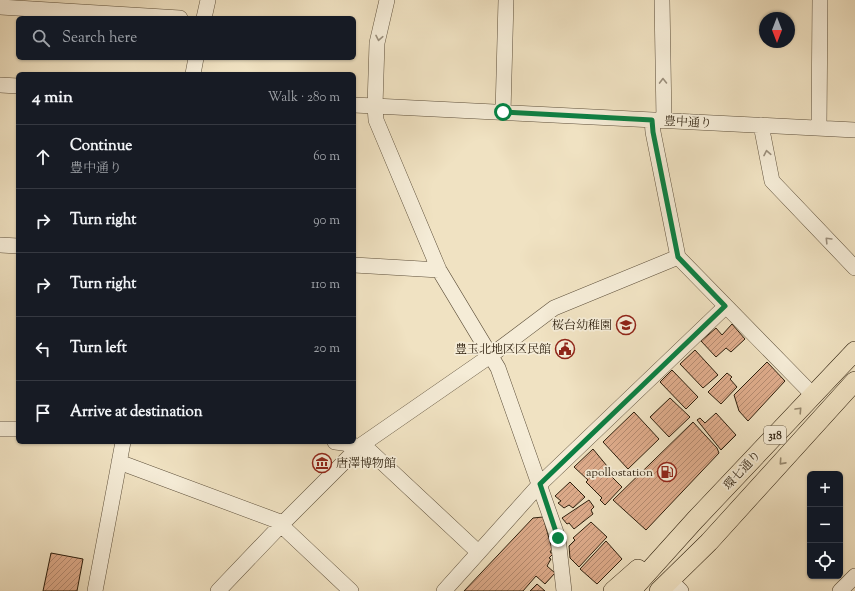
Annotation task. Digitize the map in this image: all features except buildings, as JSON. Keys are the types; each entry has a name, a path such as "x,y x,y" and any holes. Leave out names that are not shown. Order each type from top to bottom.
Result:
{"main road":[{"name":"環七通り","path":"631,591 695,520 855,351"},
{"name":"環七通り","path":"672,588 709,542 853,388"},
{"path":"612,591 695,520"}],"street":[{"path":"204,16 208,0"},
{"path":"387,0 377,43 376,120 439,270 498,368 558,538 564,591"},
{"path":"503,112 506,0"},
{"path":"662,0 658,120 653,132 678,257 813,395"},
{"path":"819,128 820,0"},
{"path":"0,7 147,16"},
{"path":"193,72 196,60"},
{"path":"0,85 16,86"},
{"name":"豊中通り","path":"356,105 855,130"},
{"path":"761,125 772,181 855,268"},
{"path":"0,245 16,246"},
{"path":"218,591 360,446 490,356 554,308 678,257"},
{"path":"356,265 439,270"},
{"path":"444,591 540,484 725,306"},
{"path":"0,428 16,429"},
{"path":"95,591 123,444"},
{"path":"352,444 370,451 478,552"},
{"path":"119,462 282,524 351,591"},
{"path":"840,591 855,576"}],"place":[{"name":"桜台幼稚園","path":"626,325"},
{"name":"豊玉北地区区民館","path":"565,349"},
{"name":"唐澤博物館","path":"322,463"},
{"name":"apollostation","path":"667,472"}],"route":[{"path":"503,112 652,120 653,132 678,257 725,306 540,484 558,538"}]}
